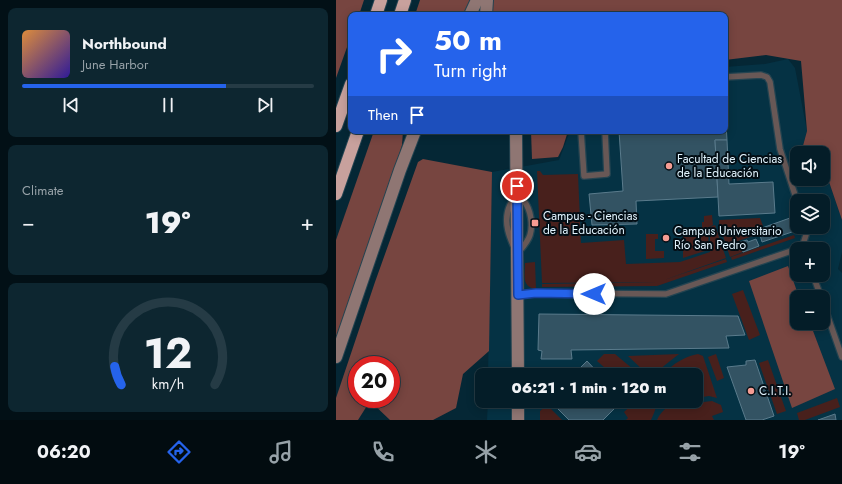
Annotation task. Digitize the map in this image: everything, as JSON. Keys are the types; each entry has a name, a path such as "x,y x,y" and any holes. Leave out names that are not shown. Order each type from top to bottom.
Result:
{"highway":[{"path":"377,12 381,0"},
{"path":"401,12 405,0"},
{"path":"336,126 348,92"},
{"path":"336,194 357,134"}],"street":[{"path":"471,12 477,0"},
{"path":"486,12 487,0"},
{"path":"336,357 414,134"},
{"path":"516,134 518,368"},
{"path":"518,408 518,420"}],"lane":[{"path":"728,77 760,75 767,77 770,82 780,149 795,194"},
{"path":"581,134 584,176 607,174 605,134"},
{"path":"518,295 536,293 666,294 790,252"},
{"path":"830,323 842,357"}],"shaded area":[{"path":"336,0 364,0 360,12 348,12 348,44 336,78"},
{"path":"420,0 842,0 842,220 830,185 830,146 803,146 807,131 801,61 766,55 728,60 728,12 416,12"},
{"name":"Campus Universitario Río San Pedro","path":"788,59 795,68 807,131 803,146 790,146 790,186 830,185 842,220 842,252 838,269 842,273 842,420 487,420 488,408 703,408 703,368 488,368 492,172 559,160 569,134 728,134 728,67 765,64"},
{"path":"373,134 403,134 402,145 392,179 336,341 336,240"},
{"path":"531,134 567,134 558,157 532,159"},
{"path":"423,159 492,172 489,351 463,374 456,408 433,420 390,420 377,408 400,408 400,356 350,356 418,162"},
{"path":"537,171 540,171 543,175 578,174 581,243 624,240 626,264 680,262 710,252 710,227 715,225 726,258 664,280 726,259 727,262 657,286 542,287 542,284 657,282 542,283"},
{"path":"712,215 713,225 709,227 708,250 683,258 683,235 685,235 685,233 702,232 702,222 704,222 704,216"},
{"path":"760,218 763,226 752,230 753,236 738,241 743,252 730,257 719,220"},
{"path":"646,234 658,234 658,239 655,239 655,251 664,251 664,258 646,259"},
{"path":"794,235 795,238 732,260 731,257"},
{"path":"535,262 536,289 528,286 525,279 525,263"},
{"path":"788,266 790,272 790,282 794,282 797,290 790,290 790,330 813,330 835,389 792,408 749,281"},
{"path":"743,290 760,335 749,340 732,294"},
{"path":"604,354 615,354 632,368 605,368 597,361"},
{"path":"679,354 662,368 641,368 628,356"},
{"path":"698,354 703,356 717,398 709,396 703,397 703,368 670,368 679,361"},
{"path":"716,354 724,378 717,381 708,357"},
{"path":"768,360 786,411 777,414 759,363"},
{"path":"348,362 348,408 366,408 358,420 336,420 336,398"},
{"path":"837,398 840,407 805,420 799,420 797,413"},
{"path":"712,401 721,405 723,412 712,416 714,420 657,420 666,408 703,408 703,402"},
{"path":"544,408 550,408 562,420 540,420 540,411"},
{"path":"628,408 656,408 651,420 626,420 628,418 624,412"}],"building":[{"name":"Facultad de Ciencias de la Educación","path":"619,134 727,134 727,140 715,140 718,197 636,201 637,224 592,225 589,194 623,191"},
{"path":"715,140 727,140 729,184 773,182 775,213 719,216"},
{"path":"790,218 790,233 762,242 760,235 764,233 762,228"},
{"path":"756,239 759,246 743,252 740,242 747,240 748,242"},
{"path":"539,314 738,316 745,335 726,336 729,348 571,350 572,359 541,359 542,351 538,350"},
{"name":"C.I.T.I.","path":"755,360 774,416 762,420 746,420 727,367 746,365 746,361"},
{"path":"587,361 594,368 580,368"},
{"path":"557,408 615,408 603,420 569,420"},
{"path":"835,414 836,420 818,420"}],"place":[{"name":"Facultad de Ciencias de la Educación","path":"669,166"},
{"name":"Campus - Ciencias de la Educación","path":"535,223"},
{"name":"Campus Universitario Río San Pedro","path":"666,238"},
{"name":"C.I.T.I.","path":"751,391"}],"route":[{"path":"517,186 518,295 536,293 594,294"}]}
